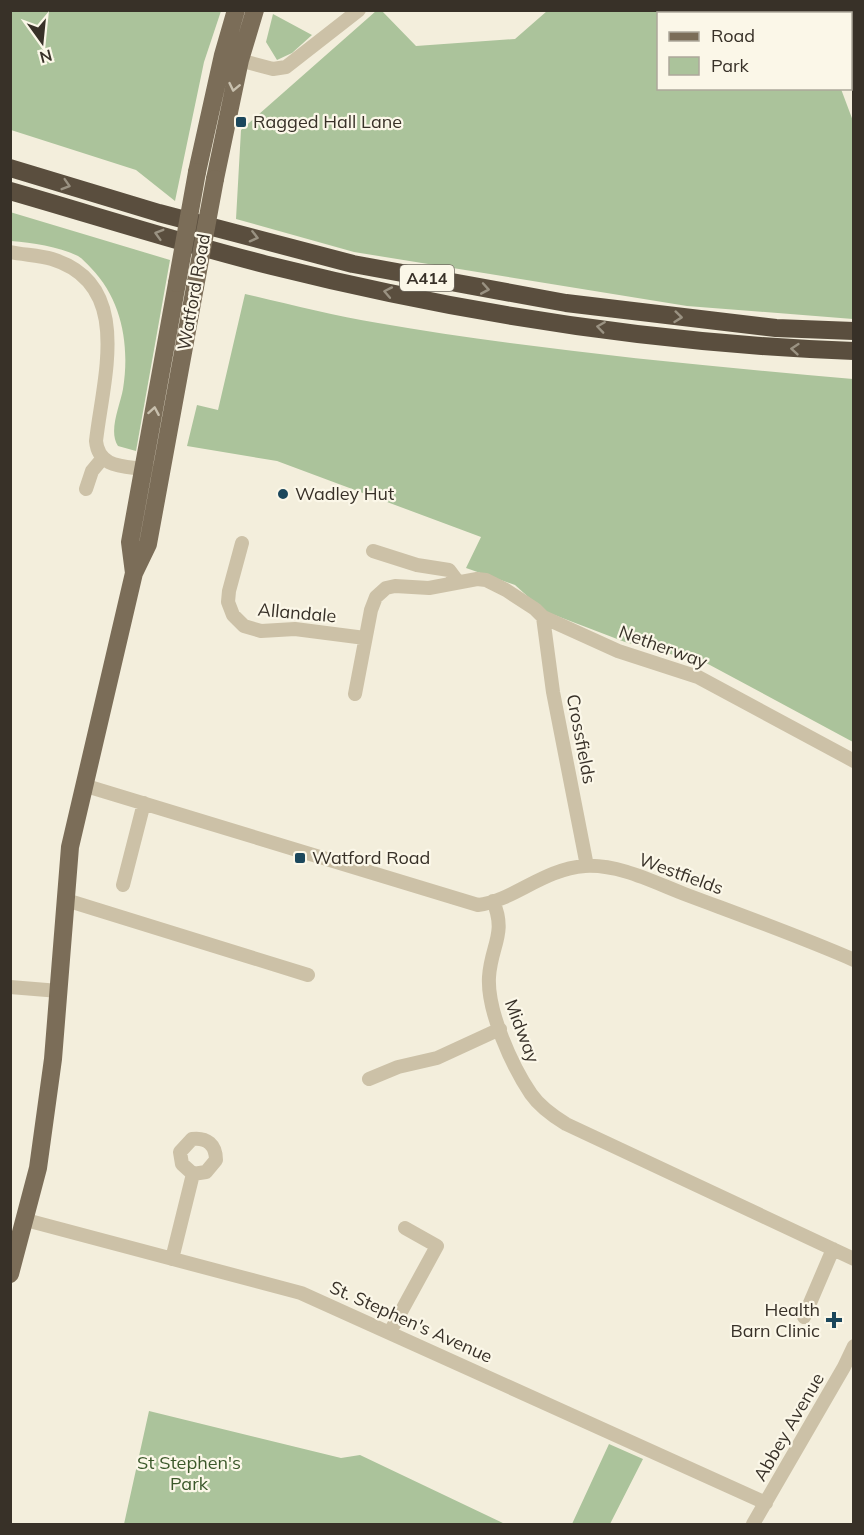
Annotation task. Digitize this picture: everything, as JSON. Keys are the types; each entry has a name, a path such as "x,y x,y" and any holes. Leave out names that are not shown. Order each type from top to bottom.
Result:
{"highway":[{"name":"A414","path":"10,168 159,213 364,266 566,303 776,328 854,331"},
{"name":"A414","path":"10,191 270,265 475,309 690,340 854,351"}],"main road":[{"name":"Watford Road","path":"186,285 215,179 232,58 236,10"},
{"name":"Watford Road","path":"10,1274 38,1168 59,991 70,847 134,573 148,544 152,471 186,285 197,172 232,58 255,10"}],"street":[{"path":"232,58 273,69 286,67 359,10"},
{"path":"10,252 52,259 74,269 89,282 100,297 106,311 109,330 96,441 102,459"},
{"path":"102,459 152,471"},
{"path":"86,489 92,471 102,459"},
{"name":"Allandale","path":"242,543 228,603 233,615 244,626 261,631 295,629 365,638"},
{"path":"355,694 365,638 376,597 386,588 395,586 429,588 458,582 449,570 417,565 373,551"},
{"name":"Netherway","path":"458,582 477,579 495,583 535,609 543,618 618,651 698,677 854,761"},
{"name":"Crossfields","path":"543,618 553,692 587,866"},
{"path":"83,785 472,904 485,904 493,901"},
{"path":"123,885 144,803"},
{"name":"Westfields","path":"493,901 563,869 587,866 622,871 806,939 854,960"},
{"path":"66,900 308,975"},
{"name":"Midway","path":"493,901 501,924 492,956 490,994 500,1029 532,1095 548,1113 566,1124 854,1259"},
{"path":"10,987 59,991"},
{"path":"369,1079 398,1067 437,1058 500,1029"},
{"path":"172,1259 193,1174"},
{"name":"St. Stephen's Avenue","path":"26,1220 301,1293 766,1503"},
{"path":"390,1332 437,1246 405,1228"},
{"path":"804,1317 833,1249"},
{"name":"Abbey Avenue","path":"753,1524 854,1346"}],"green space":[{"path":"11,10 221,11 204,62 175,201 136,170 11,130"},
{"path":"376,11 382,11 416,46 515,39 547,11 729,11 730,12 657,12 657,90 841,90 853,121 853,319 687,306 354,252 236,219 241,130"},
{"path":"273,14 312,35 292,53 277,60 266,42"},
{"path":"10,212 170,260 136,451 118,446 115,440 114,426 123,389 125,356 121,324 110,294 102,281 78,256 53,247 11,241"},
{"path":"245,294 361,320 437,333 556,349 853,379 853,742 708,664 625,642 544,611 515,585 466,568 481,537 277,461 187,446 197,405 218,410"},
{"name":"St Stephen's Park","path":"149,1411 341,1458 360,1455 505,1524 124,1524"},
{"path":"609,1444 643,1459 610,1524 572,1524"}],"place":[{"name":"Ragged Hall Lane","path":"241,122"},
{"name":"Wadley Hut","path":"283,494"},
{"name":"Watford Road","path":"300,858"},
{"name":"Health Barn Clinic","path":"834,1320"}]}
